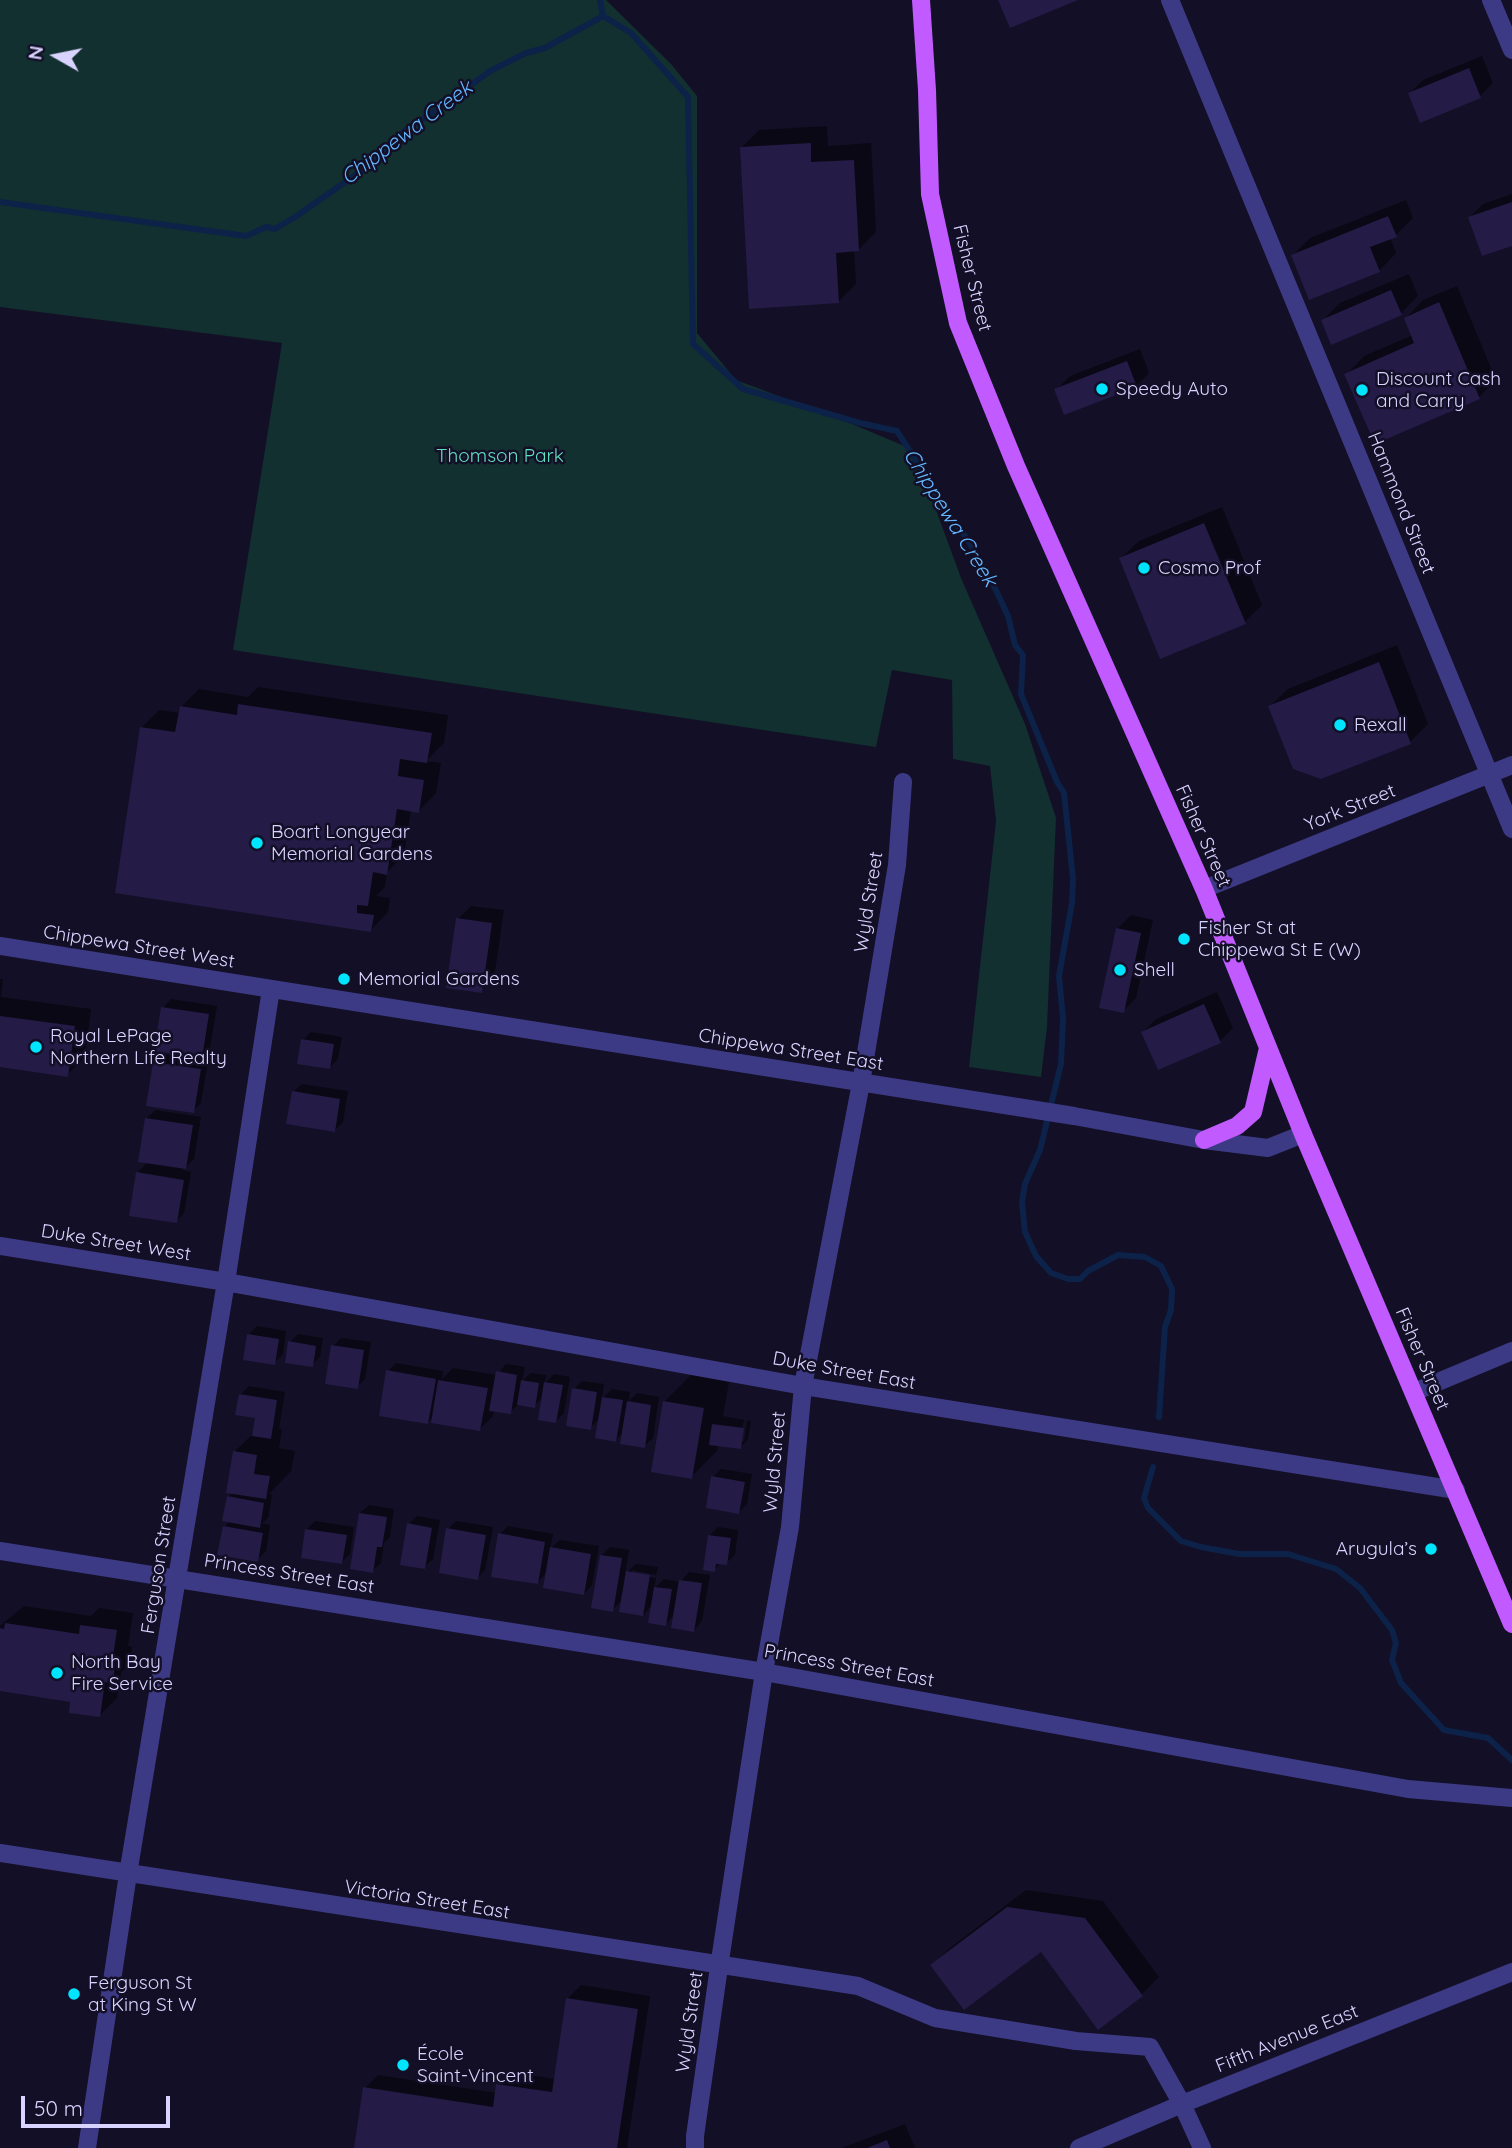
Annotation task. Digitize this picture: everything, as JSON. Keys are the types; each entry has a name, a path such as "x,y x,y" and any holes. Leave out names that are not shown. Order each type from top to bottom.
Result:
{"main road":[{"name":"Fisher Street","path":"922,0 930,194 958,323 1016,466 1204,889 1303,1134 1512,1624"},
{"name":"Fisher Street","path":"927,90 933,0"},
{"path":"1204,1140 1237,1126 1253,1112 1268,1048"}],"street":[{"name":"Hammond Street","path":"1170,0 1512,829"},
{"path":"1492,0 1512,50"},
{"name":"York Street","path":"1204,889 1512,765"},
{"name":"Wyld Street","path":"695,2148 719,1966 764,1672 790,1527 803,1386 861,1083 897,865 903,782"},
{"name":"Chippewa Street West","path":"0,946 271,989"},
{"name":"Chippewa Street East","path":"271,989 1074,1116 1204,1140 1268,1148 1303,1134"},
{"name":"Ferguson Street","path":"86,2148 271,989"},
{"name":"Duke Street West","path":"0,1247 226,1282"},
{"name":"Duke Street East","path":"226,1282 803,1386 1456,1490"},
{"path":"1414,1392 1512,1350"},
{"name":"Princess Street East","path":"0,1551 178,1577 764,1672 1408,1789 1512,1798"},
{"name":"Victoria Street East","path":"0,1853 858,1986 935,2018 1076,2041 1150,2048 1182,2104"},
{"name":"Fifth Avenue East","path":"1079,2148 1512,1972"},
{"path":"1182,2104 1202,2148"}],"green space":[{"name":"Thomson Park","path":"0,0 606,0 671,64 697,96 697,333 736,380 914,450 961,578 1025,724 1056,818 1047,1027 1041,1077 969,1067 996,821 990,766 953,759 952,680 892,670 876,747 233,650 282,343 0,307"}],"building":[{"path":"998,0 1078,0 1010,28"},
{"path":"1469,68 1481,98 1420,123 1408,93"},
{"path":"811,143 811,162 854,160 859,251 836,253 839,303 749,309 740,147"},
{"path":"1512,202 1512,246 1482,256 1468,217"},
{"path":"1388,216 1397,237 1370,247 1380,272 1309,300 1291,255"},
{"path":"1391,290 1402,315 1331,345 1321,320"},
{"path":"1439,302 1480,399 1375,444 1344,374 1414,343 1404,318"},
{"path":"1127,361 1137,387 1064,415 1054,389"},
{"path":"1204,523 1246,624 1160,659 1119,558"},
{"name":"Rexall","path":"1379,662 1411,744 1321,779 1293,769 1268,706"},
{"name":"Boart Longyear Memorial Gardens","path":"238,704 432,733 427,763 400,759 398,776 424,780 419,813 397,809 387,875 373,872 368,906 357,905 357,913 374,915 371,932 115,893 140,727 175,732 180,706 237,715"},
{"path":"456,918 492,923 482,993 446,988"},
{"name":"Shell","path":"1116,928 1141,933 1124,1013 1099,1008"},
{"path":"1204,1004 1221,1043 1158,1070 1141,1032"},
{"path":"161,1007 209,1014 202,1058 154,1051"},
{"name":"Royal LePage Northern Life Realty","path":"0,1016 75,1026 68,1077 0,1067"},
{"path":"301,1039 334,1044 330,1069 297,1064"},
{"path":"153,1062 201,1069 194,1113 146,1106"},
{"path":"292,1091 340,1099 335,1132 286,1124"},
{"path":"145,1118 193,1125 186,1169 138,1162"},
{"path":"136,1172 184,1180 177,1223 129,1216"},
{"path":"247,1334 279,1339 275,1365 243,1360"},
{"path":"288,1341 316,1346 313,1367 285,1363"},
{"path":"331,1345 364,1350 358,1389 325,1384"},
{"path":"386,1370 436,1379 428,1424 379,1416"},
{"path":"496,1371 517,1375 511,1414 489,1411"},
{"path":"438,1380 488,1388 480,1431 431,1423"},
{"path":"521,1380 539,1383 535,1408 517,1405"},
{"path":"544,1382 563,1385 556,1423 538,1420"},
{"path":"572,1388 597,1392 591,1430 566,1426"},
{"path":"239,1394 277,1400 271,1439 252,1436 255,1418 235,1415"},
{"path":"602,1397 623,1400 616,1442 595,1438"},
{"path":"627,1401 651,1405 645,1448 620,1444"},
{"path":"663,1401 704,1408 692,1479 651,1472"},
{"path":"712,1424 744,1428 741,1449 709,1445"},
{"path":"233,1451 257,1455 254,1474 270,1476 266,1499 226,1493"},
{"path":"711,1476 745,1482 739,1514 706,1508"},
{"path":"227,1496 264,1503 260,1528 222,1521"},
{"path":"359,1513 387,1517 382,1547 377,1547 373,1573 350,1569"},
{"path":"407,1523 432,1528 425,1569 400,1565"},
{"path":"223,1526 263,1533 258,1562 217,1555"},
{"path":"446,1528 486,1535 478,1580 439,1573"},
{"path":"305,1529 347,1535 342,1564 301,1558"},
{"path":"498,1533 545,1542 538,1584 491,1577"},
{"path":"708,1535 731,1538 727,1565 716,1564 715,1572 703,1570"},
{"path":"550,1547 591,1554 584,1595 543,1588"},
{"path":"600,1555 622,1558 613,1612 591,1608"},
{"path":"626,1571 650,1575 643,1616 619,1612"},
{"path":"679,1580 702,1583 694,1632 671,1628"},
{"path":"654,1587 672,1589 666,1626 648,1623"},
{"name":"North Bay Fire Service","path":"5,1623 79,1634 80,1625 117,1630 112,1663 115,1664 113,1683 105,1682 100,1717 69,1713 70,1702 0,1691 0,1628 4,1629"},
{"path":"1007,1907 1085,1918 1143,1996 1098,2030 1041,1952 964,2010 930,1965"},
{"path":"566,1998 638,2009 617,2148 354,2148 363,2087 493,2107 496,2084 552,2092"},
{"path":"887,2140 890,2148 867,2148"}],"waterway":[{"path":"600,0 603,16"},
{"name":"Chippewa Creek","path":"0,202 246,236 266,227 275,229 374,162 389,144 407,129 490,71 526,53 545,48 603,16 631,33 688,97 693,344 743,389 897,431 929,488 968,540 993,584 1008,616 1015,645 1023,655 1021,694 1064,793 1073,879 1072,903 1059,976 1063,1019 1061,1064 1040,1150 1025,1184 1022,1202 1025,1232 1036,1256 1051,1273 1068,1279 1080,1279 1088,1271 1118,1255 1145,1257 1161,1266 1172,1289 1171,1310 1165,1327 1159,1417"},
{"name":"Chippewa Creek","path":"1153,1467 1144,1498 1148,1508 1181,1541 1239,1554 1288,1554 1336,1569 1360,1588 1392,1630 1396,1643 1392,1660 1401,1683 1444,1730 1488,1738 1512,1760"}],"place":[{"name":"Speedy Auto","path":"1102,389"},
{"name":"Discount Cash and Carry","path":"1362,390"},
{"name":"Cosmo Prof","path":"1144,568"},
{"name":"Rexall","path":"1340,725"},
{"name":"Boart Longyear Memorial Gardens","path":"257,843"},
{"name":"Fisher St at Chippewa St E (W)","path":"1184,939"},
{"name":"Shell","path":"1120,970"},
{"name":"Memorial Gardens","path":"344,979"},
{"name":"Royal LePage Northern Life Realty","path":"36,1047"},
{"name":"Arugula’s","path":"1431,1549"},
{"name":"North Bay Fire Service","path":"57,1673"},
{"name":"Ferguson St at King St W","path":"74,1994"},
{"name":"École Saint-Vincent","path":"403,2065"}]}
